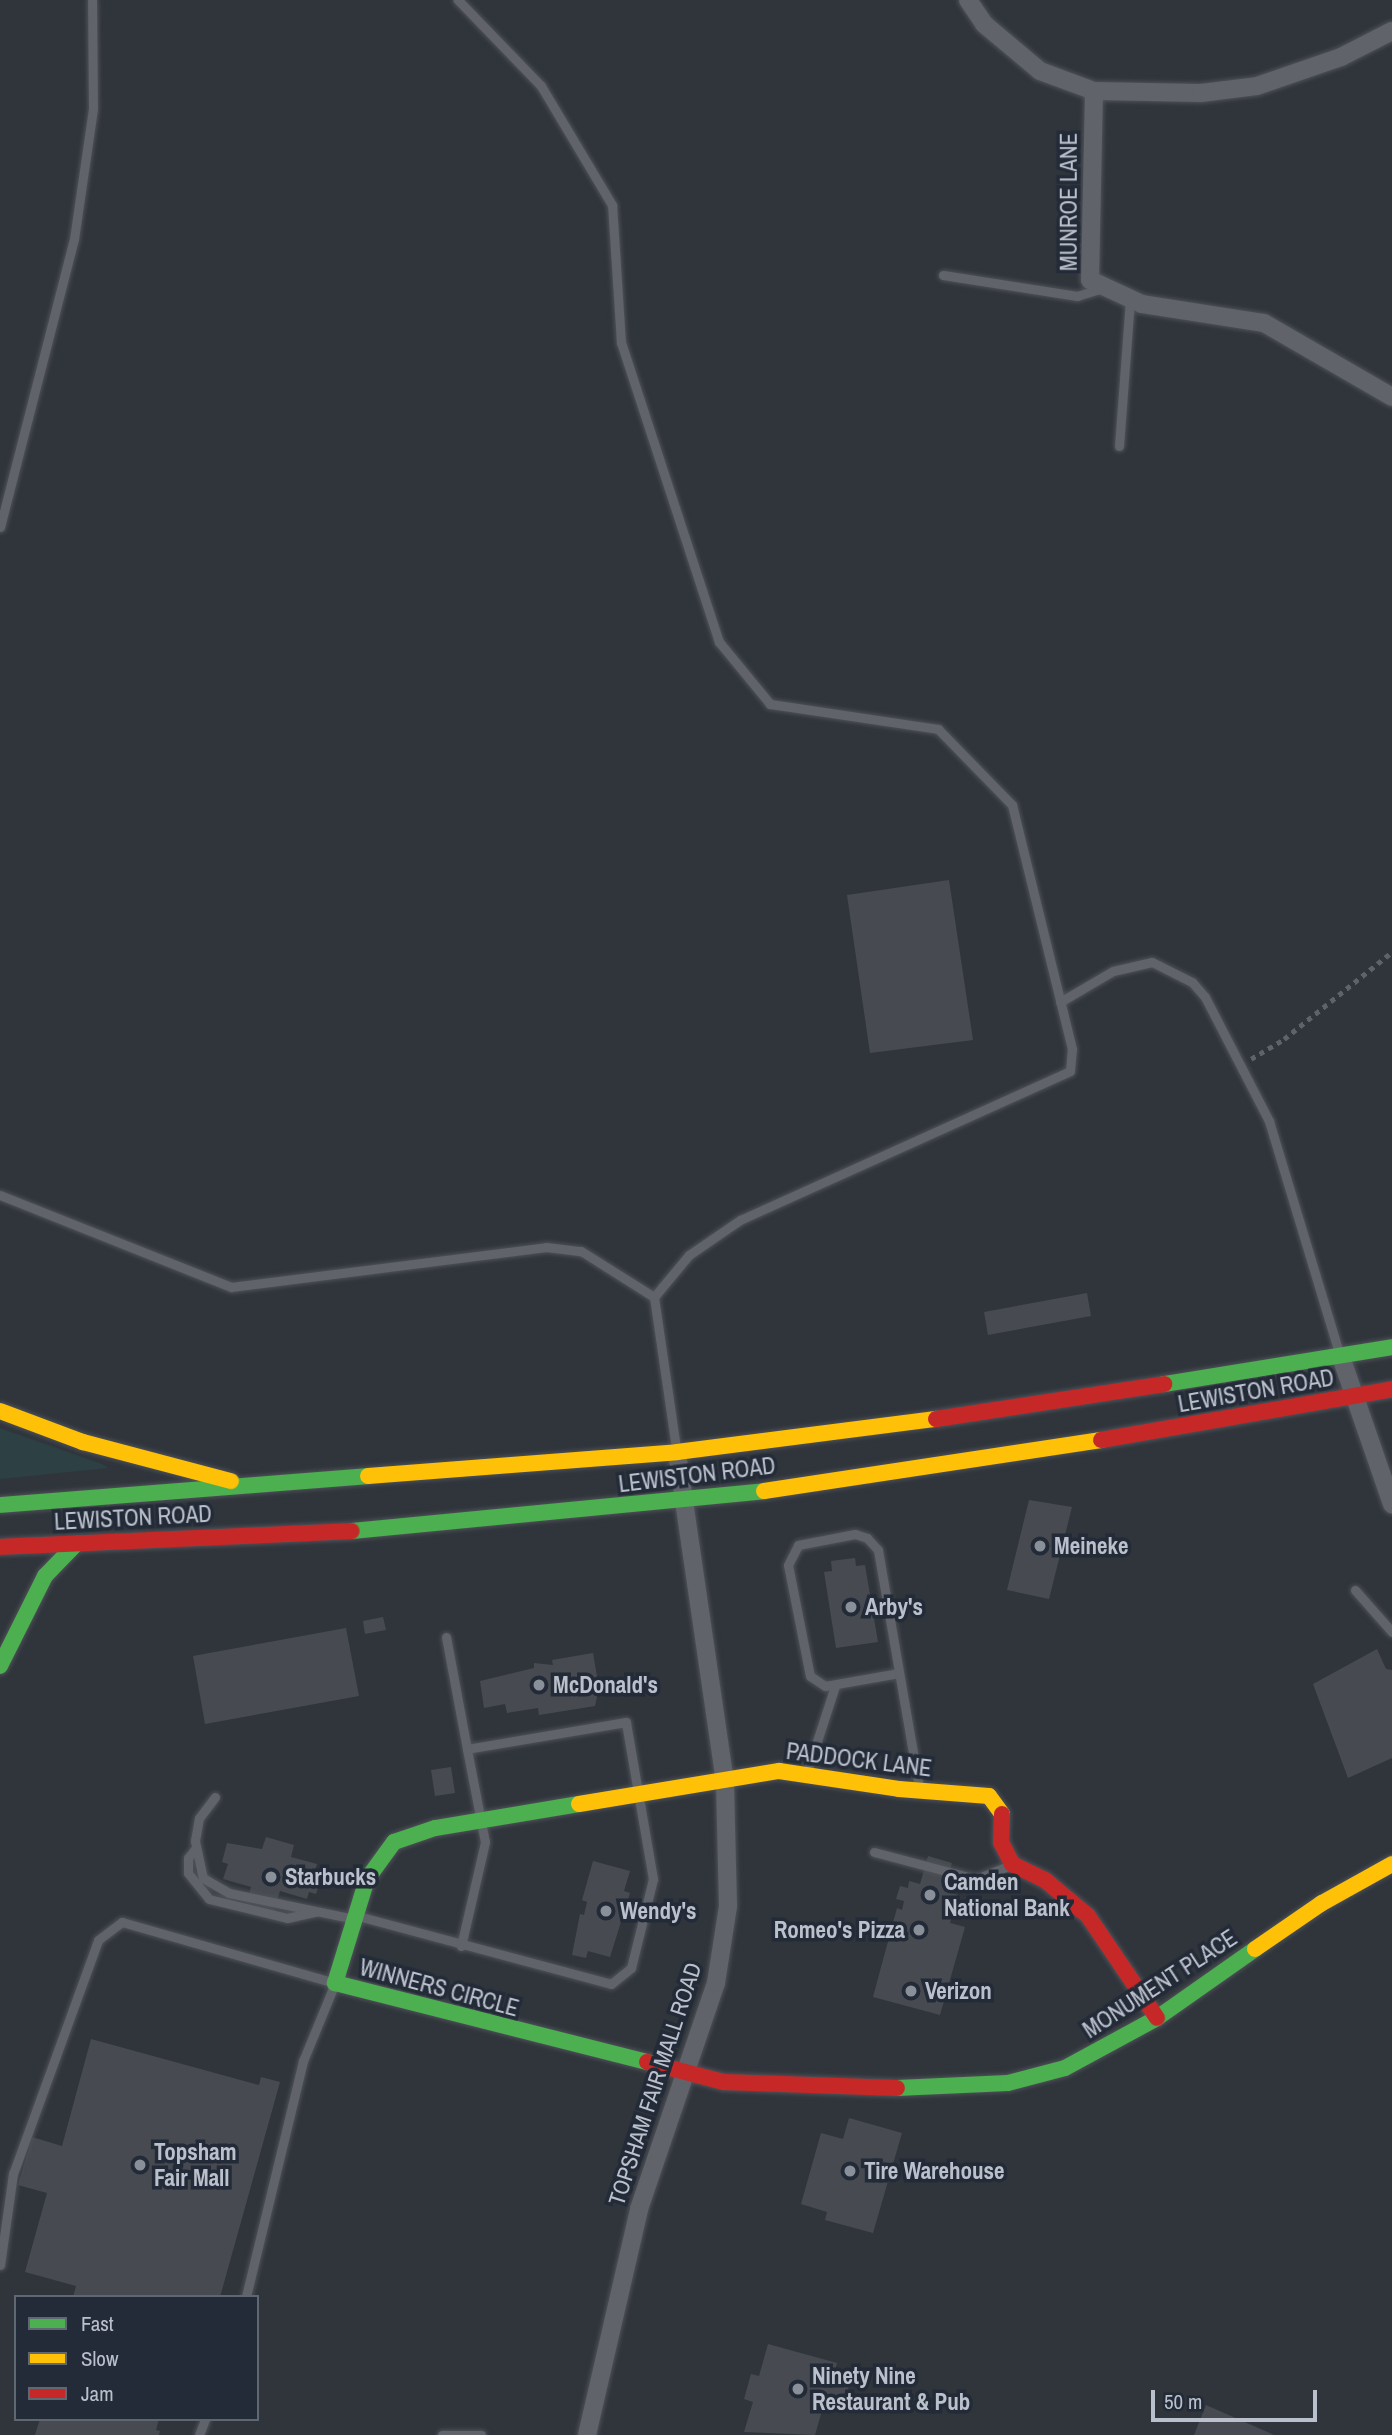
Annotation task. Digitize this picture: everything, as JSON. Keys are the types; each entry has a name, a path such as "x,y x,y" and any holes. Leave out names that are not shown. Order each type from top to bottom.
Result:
{"main road":[{"name":"LEWISTON ROAD","path":"0,1505 261,1488 677,1452 989,1412 1392,1347"},
{"name":"LEWISTON ROAD","path":"0,1547 324,1533 683,1500 835,1482 1392,1389"},
{"path":"0,1411 83,1442 261,1488"},
{"path":"0,1666 45,1576 76,1544"},
{"name":"PADDOCK LANE","path":"725,1782 779,1770 807,1772 920,1792 989,1796 1003,1815 1000,1842 1012,1864"},
{"name":"WINNERS CIRCLE","path":"682,2073 335,1983 367,1879 394,1842 435,1828 725,1782"},
{"path":"1012,1864 1045,1880 1088,1916 1157,2018"},
{"name":"MONUMENT PLACE","path":"682,2073 724,2082 921,2089 1008,2083 1065,2068 1115,2044 1157,2018 1322,1903 1392,1864"}],"street":[{"path":"968,0 984,24 1040,71 1094,91 1201,93 1257,86 1341,57 1392,31"},
{"name":"MUNROE LANE","path":"1094,91 1090,280 1130,299 1264,323 1392,397"},
{"path":"1340,1357 1392,1504"},
{"name":"TOPSHAM FAIR MALL ROAD","path":"587,2435 639,2209 682,2073 716,1983 727,1906 725,1782 677,1452"}],"lane":[{"path":"0,527 74,239 93,109 92,0"},
{"path":"458,0 541,86 612,205 621,343 719,642 770,704 938,729 1012,805 1072,1049 1070,1071 740,1220 689,1255 654,1297 677,1452"},
{"path":"943,275 1077,296 1106,288"},
{"path":"1119,446 1130,299"},
{"path":"1060,1002 1113,971 1152,962 1192,982 1243,1064 1292,1186 1340,1357"},
{"path":"0,1195 231,1287 546,1247 581,1251 654,1297"},
{"path":"899,1673 835,1686 816,1683 810,1676 788,1566 792,1552 806,1541 855,1534 874,1543 899,1673 920,1792"},
{"path":"1355,1590 1392,1632"},
{"path":"446,1637 485,1842 461,1946"},
{"path":"807,1772 835,1686"},
{"path":"215,1797 199,1818 195,1849 202,1878 218,1889 315,1912 356,1918 611,1984 631,1968 653,1879 636,1796 626,1722 467,1749"},
{"path":"874,1852 976,1879 1012,1864"},
{"path":"0,2265 13,2174 98,1940 122,1922 335,1983 303,2061 246,2295"},
{"path":"442,2435 481,2435"}],"path":[{"path":"1243,1064 1284,1039 1392,952"}],"shaded area":[{"path":"0,1428 102,1464 108,1468 0,1479"}],"building":[{"path":"949,880 973,1040 870,1053 847,895"},
{"path":"1087,1293 1091,1316 988,1335 984,1312"},
{"name":"Meineke","path":"1029,1500 1072,1507 1049,1599 1007,1590"},
{"name":"Arby's","path":"855,1558 856,1566 865,1565 878,1642 836,1648 824,1572 832,1571 831,1561"},
{"path":"383,1617 386,1630 365,1634 363,1621"},
{"path":"346,1628 359,1696 205,1724 193,1656"},
{"path":"1377,1649 1386,1669 1392,1670 1392,1758 1348,1778 1313,1684"},
{"name":"McDonald's","path":"593,1653 599,1688 595,1706 539,1715 538,1708 507,1713 505,1704 484,1708 480,1681 534,1668 534,1663 553,1665 552,1660"},
{"path":"451,1767 455,1793 435,1796 431,1770"},
{"name":"Starbucks","path":"266,1837 294,1845 291,1857 317,1864 313,1876 321,1878 316,1894 309,1892 307,1899 280,1891 272,1917 244,1909 251,1887 223,1879 228,1864 222,1862 227,1843 262,1849"},
{"path":"928,1856 952,1863 944,1891 958,1895 950,1923 965,1927 940,2015 873,1997 897,1908 902,1910 904,1901 896,1899 900,1886 908,1888 909,1881 920,1884"},
{"name":"Wendy's","path":"593,1861 630,1871 624,1891 630,1893 610,1957 588,1951 586,1958 572,1955 580,1914 584,1915 587,1902 582,1900"},
{"name":"Topsham Fair Mall","path":"91,2039 259,2085 261,2077 280,2082 221,2295 74,2295 76,2286 25,2272 47,2193 18,2185 32,2137 62,2146"},
{"name":"Tire Warehouse","path":"849,2118 902,2133 873,2233 825,2220 827,2212 801,2204 821,2133 843,2139"},
{"name":"Ninety Nine Restaurant & Pub","path":"768,2344 837,2363 834,2374 851,2379 842,2412 823,2407 815,2435 744,2432 753,2402 744,2399 751,2374 759,2376"},
{"path":"1206,2405 1274,2435 1194,2435"},
{"path":"39,2421 158,2421 156,2430 160,2431 159,2435 35,2435"}],"traffic: fast":[{"path":"1164,1384 1392,1347"},
{"path":"0,1505 368,1476"},
{"path":"352,1531 764,1491"},
{"path":"0,1666 45,1576 76,1544"},
{"path":"579,1804 435,1828 394,1842 367,1879 335,1983 647,2062"},
{"path":"897,2088 1008,2083 1065,2068 1157,2018 1255,1949"}],"traffic: slow":[{"path":"0,1411 83,1442 231,1481"},
{"path":"368,1476 677,1452 936,1419"},
{"path":"764,1491 1101,1440"},
{"path":"579,1804 779,1771 899,1789 989,1796 1002,1814"},
{"path":"1255,1949 1322,1903 1392,1864"}],"traffic: jam":[{"path":"936,1419 1164,1384"},
{"path":"1101,1440 1392,1389"},
{"path":"0,1547 352,1531"},
{"path":"1002,1814 1001,1842 1012,1864 1045,1880 1088,1916 1157,2018"},
{"path":"647,2062 724,2082 897,2088"}],"place":[{"name":"Meineke","path":"1040,1546"},
{"name":"Arby's","path":"851,1607"},
{"name":"McDonald's","path":"539,1685"},
{"name":"Starbucks","path":"271,1877"},
{"name":"Camden National Bank","path":"930,1895"},
{"name":"Wendy's","path":"606,1911"},
{"name":"Romeo's Pizza","path":"919,1930"},
{"name":"Verizon","path":"911,1991"},
{"name":"Topsham Fair Mall","path":"140,2165"},
{"name":"Tire Warehouse","path":"850,2171"},
{"name":"Ninety Nine Restaurant & Pub","path":"798,2389"}]}
